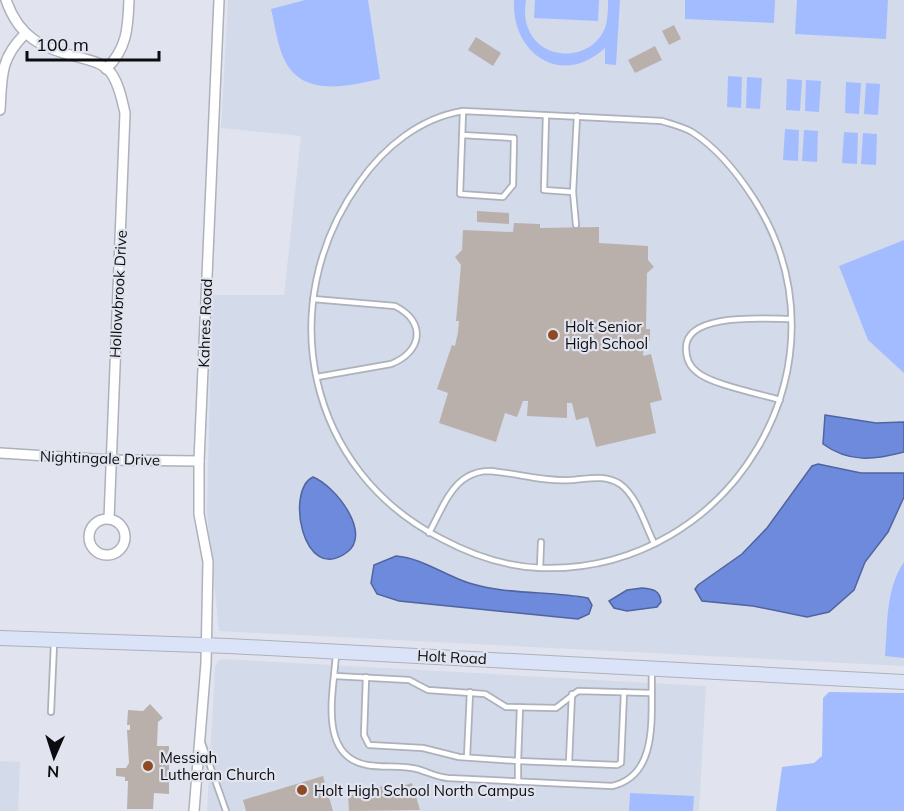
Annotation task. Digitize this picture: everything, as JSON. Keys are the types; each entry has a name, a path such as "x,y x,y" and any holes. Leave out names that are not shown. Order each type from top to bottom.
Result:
{"main road":[{"name":"Holt Road","path":"0,638 336,651 904,682"}],"street":[{"path":"6,0 12,19 24,35 60,52 87,59 108,71 119,57 125,44 129,0"},
{"name":"Kahres Road","path":"194,811 207,645 208,562 199,514 199,461 219,0"},
{"path":"0,110 2,70 10,48 24,35"},
{"name":"Hollowbrook Drive","path":"108,71 122,98 125,124 109,519"},
{"name":"Nightingale Drive","path":"0,453 110,460 199,461"},
{"path":"109,519 122,526 126,542 119,552 104,556 94,551 89,535 94,524 109,519"}],"lane":[{"path":"462,135 513,138 513,185 503,197 460,194 462,135 463,111"},
{"path":"463,111 546,115 662,121 691,131 717,153 741,179 766,219 782,259 789,290 791,319 790,357 780,400 770,426 752,459 729,489 682,530 625,556 592,563 540,568 481,556 429,533 406,519 364,478 327,419 312,346 313,299 317,273 327,241 351,194 365,175 399,140 423,123 440,115 463,111"},
{"path":"546,115 544,190 573,192"},
{"path":"576,225 573,192 577,116"},
{"path":"313,299 395,306 405,311 416,328 416,341 411,352 402,360 317,377"},
{"path":"780,400 704,377 688,363 686,345 694,330 712,321 791,319"},
{"path":"429,533 451,494 464,478 488,471 525,478 570,480 607,478 621,485 630,496 654,543"},
{"path":"540,568 541,542"},
{"path":"51,712 54,639"},
{"path":"336,651 333,727 339,749 348,758 369,766 418,769 431,776 518,782 612,786 628,781 645,762 652,667"},
{"path":"335,676 409,680 428,690 485,694 500,706 520,708 556,708 578,690 651,693"},
{"path":"366,677 364,735 369,745 435,749 467,757 518,761 620,765 624,692"},
{"path":"467,757 470,692"},
{"path":"569,762 572,694"},
{"path":"518,782 520,708"},
{"path":"199,738 226,811"}],"shaded area":[{"path":"228,0 904,0 904,666 219,631 207,513 212,295 284,295 301,136 221,128"},
{"path":"305,0 368,0 380,79 326,86 302,80 292,71 284,59 271,9"},
{"path":"514,0 526,0 526,21 534,39 554,52 566,54 589,47 598,39 606,25 608,0 620,0 616,65 605,64 605,48 589,60 572,65 557,65 542,59 530,49 521,36 515,19"},
{"path":"535,0 599,0 598,21 534,18"},
{"path":"685,0 775,0 774,23 685,19"},
{"path":"797,0 888,0 886,39 795,34"},
{"path":"728,76 742,77 741,108 727,107"},
{"path":"747,77 762,78 760,109 746,108"},
{"path":"787,79 802,80 800,111 786,110"},
{"path":"806,80 821,81 819,112 805,111"},
{"path":"846,82 861,83 859,114 845,113"},
{"path":"866,83 880,84 878,115 864,114"},
{"path":"785,129 799,130 798,161 783,160"},
{"path":"804,130 818,131 817,162 802,161"},
{"path":"844,132 858,133 857,164 842,163"},
{"path":"863,133 877,134 876,165 861,164"},
{"path":"904,240 904,373 868,340 839,266"},
{"path":"825,415 876,423 904,422 904,452 882,457 862,458 833,450 823,444"},
{"path":"818,464 861,473 904,473 904,497 888,532 865,562 854,590 829,612 807,617 753,606 702,601 695,589 698,585 742,554 767,528 812,466"},
{"path":"313,477 322,482 340,500 348,511 356,534 353,545 346,553 331,559 319,556 309,546 303,532 300,499 305,485"},
{"path":"396,556 424,563 460,580 484,587 588,598 592,605 589,614 578,619 399,601 377,594 371,583 374,565"},
{"path":"904,562 904,658 885,656 890,596"},
{"path":"642,588 657,593 661,602 657,607 627,611 614,608 609,601 627,590"},
{"path":"223,659 706,686 699,811 207,811 215,667 218,661"},
{"path":"829,692 904,693 904,811 776,811 782,767 814,763 822,756 823,698"},
{"path":"0,761 20,762 18,811 0,811"},
{"path":"630,793 694,796 693,811 629,811"}],"building":[{"path":"674,25 681,39 669,45 662,31"},
{"path":"476,37 501,53 493,66 468,50"},
{"path":"655,46 662,60 635,73 628,60"},
{"path":"477,211 509,213 509,224 477,222"},
{"name":"Holt Senior High School","path":"514,223 540,224 540,228 599,227 599,243 648,246 648,260 654,267 647,273 646,329 650,329 650,341 644,340 643,356 651,354 662,400 650,403 656,433 596,447 588,417 576,420 572,403 567,403 567,418 527,416 528,401 523,401 517,417 505,413 496,442 439,423 448,393 437,389 452,345 455,346 458,332 459,321 456,321 461,265 455,257 462,250 463,230 513,232"},
{"name":"Messiah Lutheran Church","path":"150,704 163,718 158,722 157,746 169,746 169,794 154,793 153,809 127,809 128,781 125,781 125,777 116,776 116,768 126,768 129,763 128,710 143,711"},
{"name":"Holt High School North Campus","path":"323,776 333,811 246,811 243,800"},
{"name":"Holt High School North Campus","path":"412,783 420,810 349,811 348,796 390,784 393,789"}],"place":[{"name":"Holt Senior High School","path":"553,335"},
{"name":"Messiah Lutheran Church","path":"148,766"},
{"name":"Holt High School North Campus","path":"302,790"}]}
